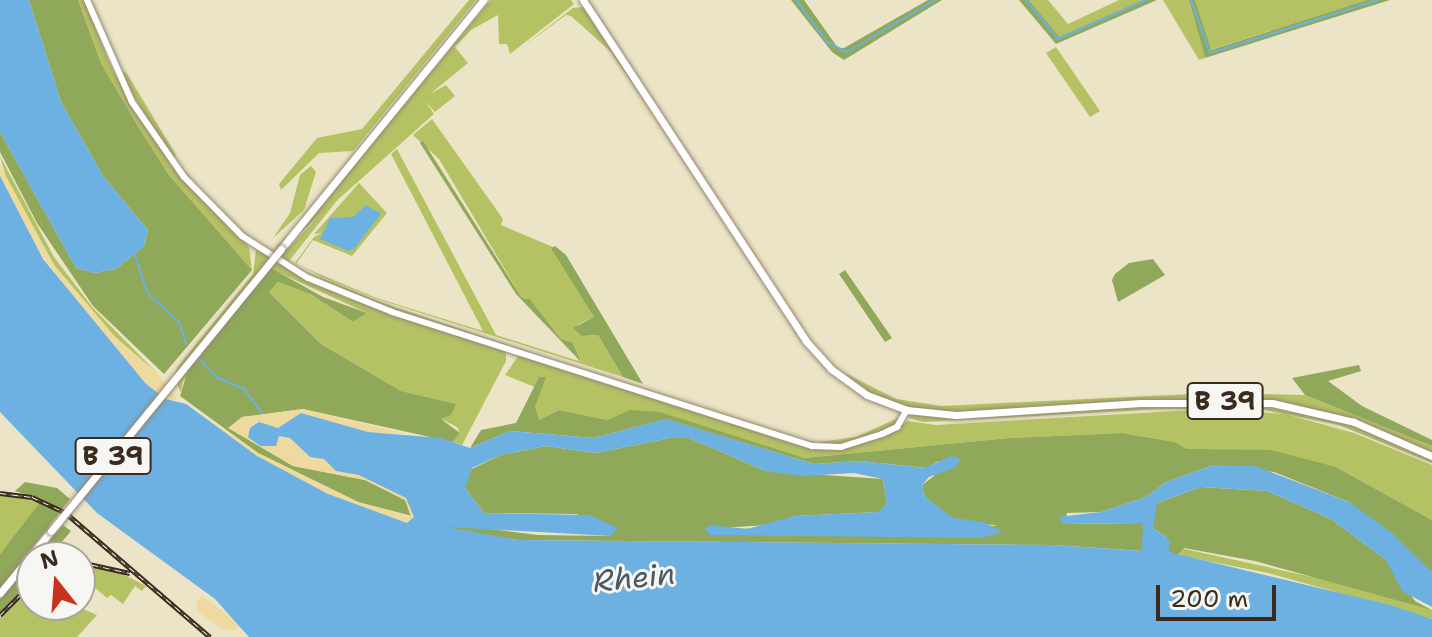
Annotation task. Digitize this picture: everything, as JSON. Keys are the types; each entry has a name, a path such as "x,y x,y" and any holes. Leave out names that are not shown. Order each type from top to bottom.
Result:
{"main road":[{"name":"B 39","path":"0,593 483,0"},
{"name":"B 39","path":"583,0 814,352 860,391 907,410 956,415 1156,403 1272,403 1354,422 1432,456"}],"street":[{"path":"87,0 132,102 184,177 242,236 308,278 392,312 812,446 841,447 882,434 897,427 907,410"}],"green space":[{"path":"29,0 78,0 101,63 169,175 252,270 164,374 93,306 37,223 0,152 0,132 76,268 95,273 116,269 144,246 148,230 103,176 61,102"},
{"path":"78,0 85,0 110,65 139,118 187,185 249,247 252,270 169,175 101,63"},
{"path":"469,0 476,0 353,151 319,153 281,190 279,184 317,138 362,129"},
{"path":"491,0 571,0 574,4 510,54 507,44 499,44 498,15 471,30 455,47 468,63 430,94 446,85 455,96 435,112 425,101 434,114 287,245"},
{"path":"791,0 804,0 838,48 844,48 928,0 942,0 844,60 832,52"},
{"path":"1019,0 1029,0 1059,37 1143,0 1157,0 1056,44"},
{"path":"1029,0 1048,0 1068,24 1119,0 1143,0 1059,38"},
{"path":"1163,0 1189,0 1205,58 1199,60"},
{"path":"1189,0 1195,0 1211,50 1367,0 1390,0 1205,58"},
{"path":"1195,0 1367,0 1210,50"},
{"path":"584,7 671,140 610,51 571,16 566,15 521,48 573,8"},
{"path":"1056,47 1100,111 1090,117 1046,53"},
{"path":"126,72 176,155 173,159 120,74"},
{"path":"432,119 503,219 501,225 553,247 594,317 577,325 585,336 598,335 623,377 374,298 301,266 373,297 483,331 391,154 397,149 496,335 582,362 572,342 561,339 530,299 522,298 439,159 413,135"},
{"path":"423,141 522,298 530,299 561,339 572,342 582,363 516,294 420,143"},
{"path":"324,155 311,166 316,172 304,210 273,238 290,213 300,175"},
{"path":"0,156 54,257 93,308 157,373 115,337 54,265 7,181"},
{"path":"359,183 387,213 352,256 313,240 296,264 314,237 322,233 314,234"},
{"path":"339,198 289,261 280,257 321,214"},
{"path":"555,246 566,255 643,384 623,377 598,335 582,336 573,328 594,317 551,248"},
{"path":"256,250 346,298 506,351 506,361 462,445 453,442 460,433 457,427 441,419 455,404 401,391 321,344 269,292 278,282 312,295 353,322 367,313 271,269 183,381 181,392 173,377 179,365 253,274"},
{"path":"1153,259 1165,275 1118,302 1112,280 1115,274 1129,263"},
{"path":"296,267 380,302 636,388 374,303"},
{"path":"271,268 323,297 367,313 353,322 312,295 278,282 269,292 321,344 401,391 456,404 451,415 441,419 460,433 453,442 303,409 242,417 229,428 293,466 365,480 405,500 412,516 358,502 258,453 180,396 188,370"},
{"path":"845,270 892,338 885,342 839,274"},
{"path":"519,355 828,450 891,433 908,421 936,425 1211,409 1285,414 1354,433 1432,465 1432,520 1336,467 1187,449 1175,442 1122,433 1009,438 804,458 627,415 608,420 559,410 539,420 534,415 539,377 535,387 505,375"},
{"path":"1359,365 1361,371 1328,381 1362,406 1432,440 1432,446 1305,395 1292,378"},
{"path":"843,372 896,399 941,406 1214,393 1305,395 1432,446 1432,463 1339,425 1259,409 1160,409 923,422 909,418 911,408 873,395"},
{"path":"539,377 546,377 535,407 539,420 559,410 608,420 630,410 660,412 804,458 1009,438 1122,433 1175,442 1187,449 1271,450 1336,467 1432,520 1432,572 1349,502 1274,472 1213,465 1166,482 1146,497 1101,512 1067,513 1065,524 1143,523 1143,551 1054,545 518,540 449,530 447,526 458,525 538,535 610,536 577,514 484,513 465,488 466,472 500,455 546,446 596,453 670,438 689,438 766,471 883,479 887,503 880,512 795,516 768,525 706,529 998,526 952,518 925,497 922,485 934,476 939,461 926,468 860,461 814,464 666,419 594,438 510,431 470,448 481,430 516,423"},
{"path":"898,418 892,427 833,446 820,442 856,437"},
{"path":"25,482 57,488 70,499 37,541 16,541 16,568 0,589 0,554 42,500 15,491"},
{"path":"1201,487 1267,491 1331,519 1386,560 1415,601 1432,610 1255,561 1184,548 1177,555 1168,552 1166,537 1153,528 1152,512 1157,503"},
{"path":"0,495 42,502 0,554"},
{"path":"63,525 71,531 63,541 50,541"},
{"path":"1180,548 1363,588 1432,610 1432,619 1268,573 1177,555"},
{"path":"96,567 111,568 146,586 142,591 135,586 123,604 111,595 107,598 96,589"},
{"path":"16,580 16,598 0,613 0,599"},
{"path":"16,602 16,621 92,621 77,637 0,637 0,618"}],"sand":[{"path":"0,165 54,265 115,337 157,373 178,400 166,399 146,384 72,297 33,242 0,176"},
{"path":"186,404 258,453 358,502 411,517 405,500 365,480 293,466 228,428 242,417 303,409 407,434 368,432 301,413 278,428 256,422 248,436 262,446 276,446 279,436 290,438 310,457 324,459 336,471 359,474 406,498 413,506 414,520 407,523 251,472 253,453"},
{"path":"202,596 241,626 234,631 222,629 198,612 196,603"}],"water":[{"path":"0,0 29,0 61,102 103,176 148,230 144,246 116,269 95,273 76,268 0,132"},
{"name":"Rhein","path":"0,176 43,259 146,384 166,399 186,404 257,456 328,494 407,523 414,517 406,498 359,475 336,471 324,459 310,457 290,438 279,436 276,446 260,446 248,437 250,428 259,422 278,428 301,413 368,432 441,438 470,448 510,431 594,438 666,419 814,464 860,461 925,468 951,456 961,459 954,468 929,477 922,485 925,497 953,518 984,522 1003,532 981,538 710,535 705,529 710,525 747,529 795,516 879,512 887,503 883,479 854,473 802,476 766,471 689,438 670,438 596,453 546,446 500,455 472,468 465,488 484,513 589,515 618,528 610,536 447,527 518,540 1054,545 1142,551 1143,523 1064,524 1058,517 1101,512 1146,497 1166,482 1213,465 1255,466 1349,502 1392,533 1432,572 1432,607 1402,591 1386,560 1331,519 1267,491 1201,487 1157,503 1153,528 1170,540 1169,552 1390,605 1432,619 1432,637 249,637 215,599 97,513 0,412"},
{"path":"366,205 381,214 354,249 348,251 320,239 330,218 353,217"}],"waterway":[{"path":"796,0 827,42 847,52 935,0"},
{"path":"1026,0 1058,39 1146,0"},
{"path":"1191,0 1210,53 1378,0"},
{"path":"135,255 147,293 179,322 186,344"},
{"path":"198,357 216,377 244,389 262,413"}],"railway":[{"path":"0,493 32,497 66,513 210,637"},
{"path":"96,566 130,573"},
{"path":"0,615 16,599"}]}
